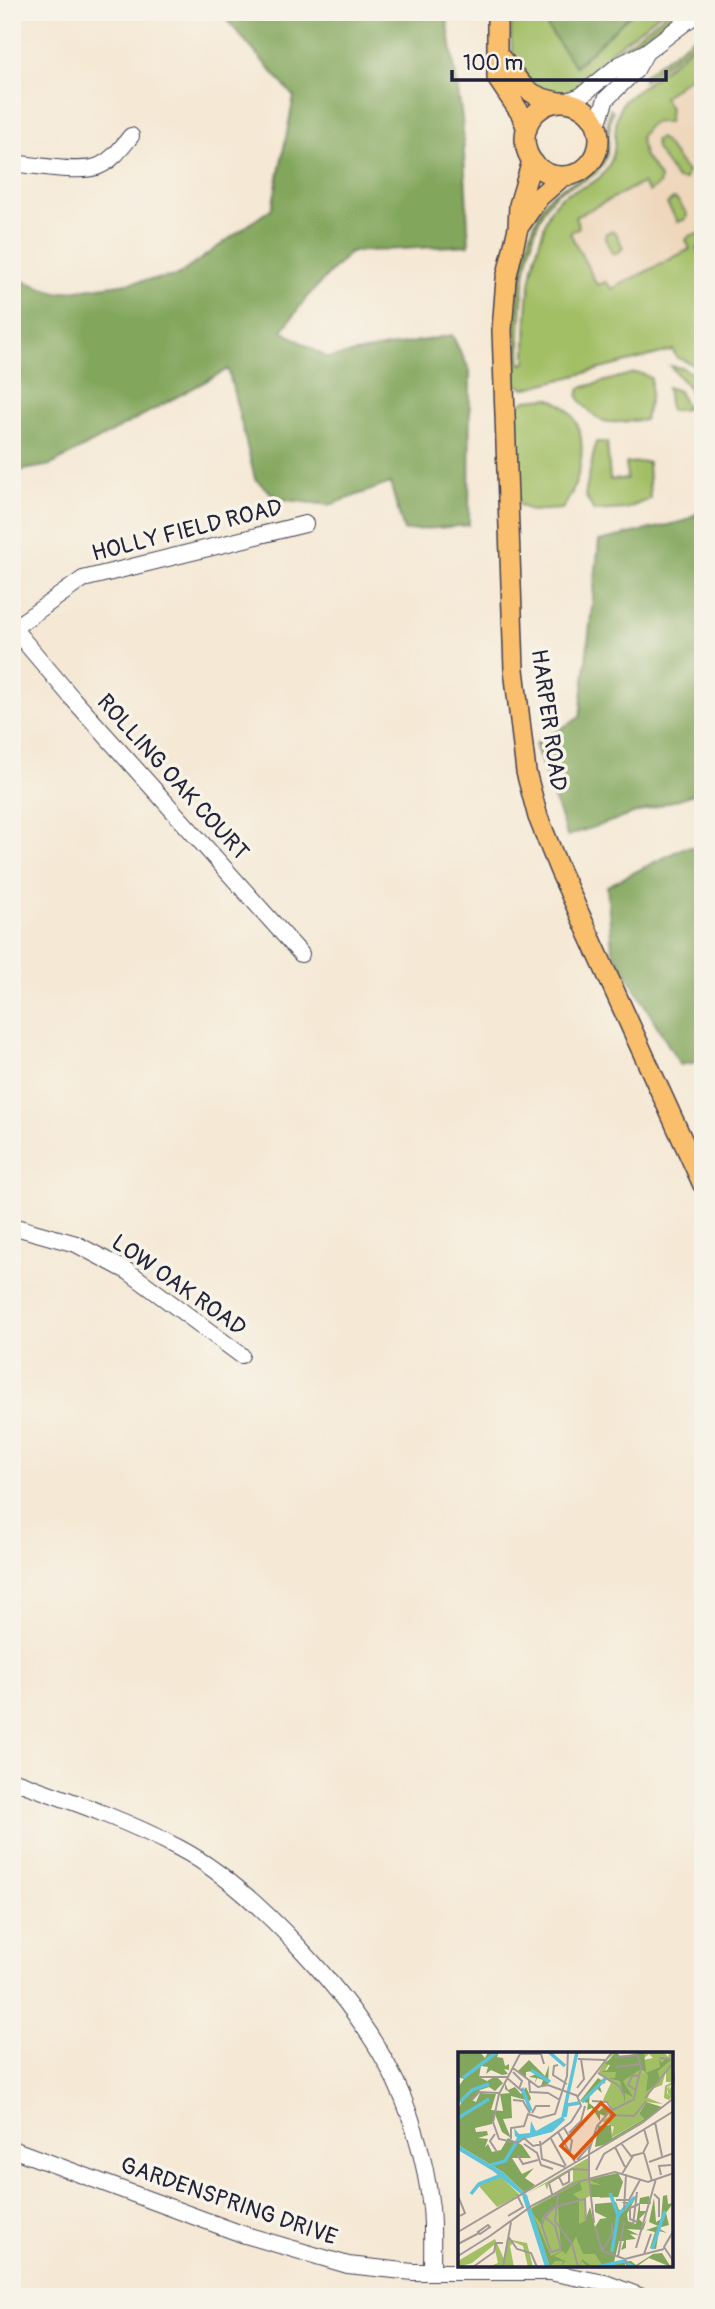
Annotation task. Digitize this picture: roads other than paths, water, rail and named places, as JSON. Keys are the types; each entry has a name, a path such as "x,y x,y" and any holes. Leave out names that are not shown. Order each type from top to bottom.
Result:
{"main road":[{"path":"497,12 497,78 521,114 527,129"},
{"path":"498,54 527,92 541,99 562,102 584,109 597,125 598,149 593,159 575,174 563,176 552,175 532,161 525,140 535,113 550,104 562,102"},
{"name":"HARPER ROAD","path":"532,161 519,205 518,229 506,279 502,330 514,669 526,772 538,817 559,869 703,1185"},
{"name":"HARPER ROAD","path":"518,229 539,197 563,176"}],"street":[{"path":"562,102 581,96 619,65 646,52 699,12"},
{"path":"597,125 606,99 636,70 646,52"},
{"path":"12,163 65,168 98,167 116,154 131,136"},
{"name":"HOLLY FIELD ROAD","path":"13,629 83,579 305,524"},
{"name":"ROLLING OAK COURT","path":"13,629 72,699 301,954"},
{"name":"LOW OAK ROAD","path":"12,1226 76,1244 129,1272 241,1355"},
{"path":"12,1780 150,1833 181,1849 222,1877 268,1914 335,1986 393,2071 416,2132 431,2210 432,2272"},
{"name":"GARDENSPRING DRIVE","path":"12,2149 242,2234 348,2265 412,2272 549,2272 605,2283 642,2297"}]}
